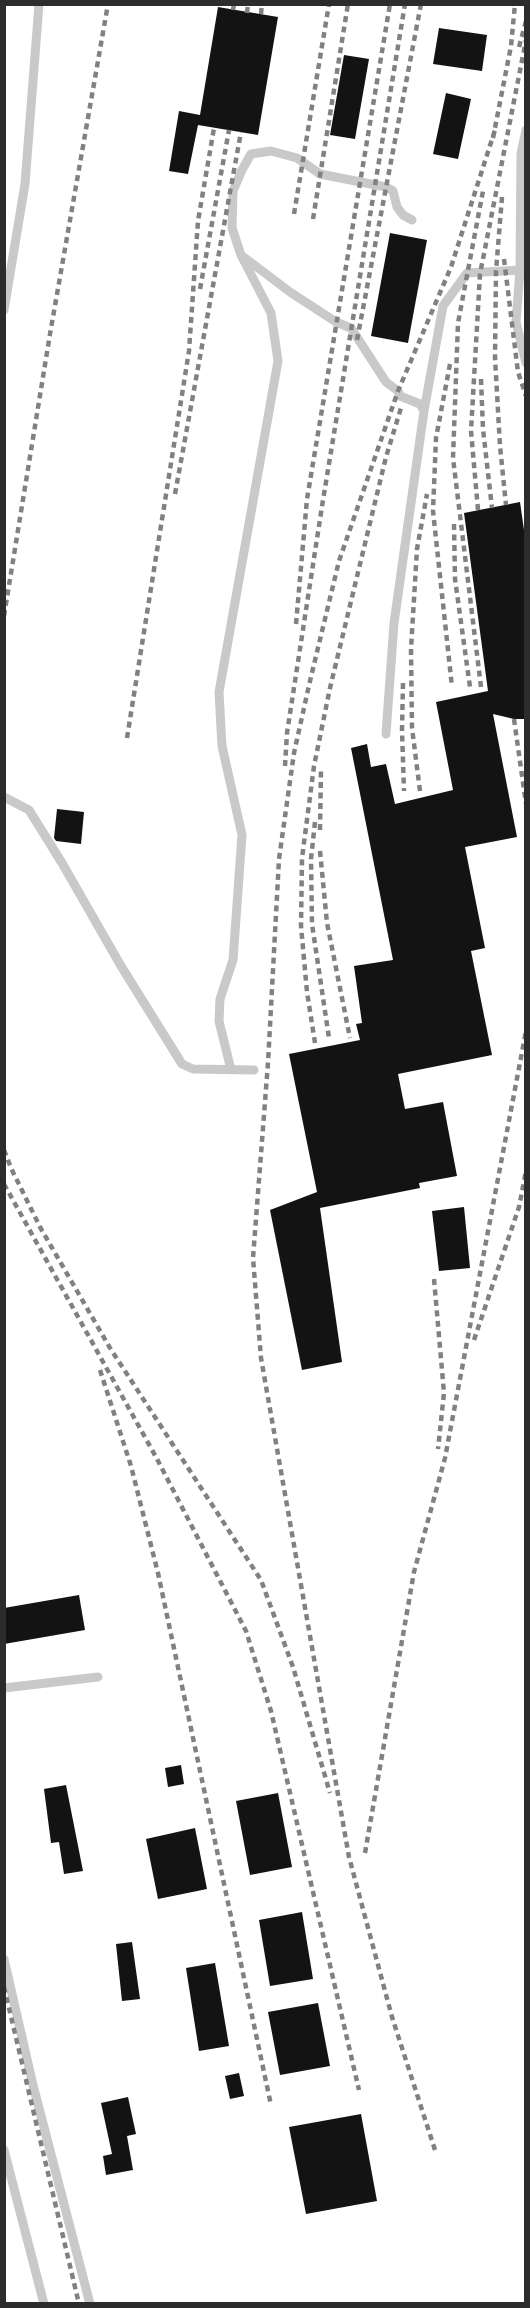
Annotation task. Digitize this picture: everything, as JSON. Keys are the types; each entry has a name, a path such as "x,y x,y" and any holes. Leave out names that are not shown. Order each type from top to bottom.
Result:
{"lane":[{"path":"4,310 25,184 39,4"},
{"path":"525,130 521,154 520,270 516,322 525,363"},
{"path":"231,1070 219,1021 220,999 233,960 242,835 222,746 219,692 278,361 271,313 241,255 232,228 233,191 251,154 257,151 285,153 320,174 386,187 393,191 397,207 403,215 412,220"},
{"path":"241,255 290,292 336,322 351,328 374,367 386,382 398,391 400,396 420,405 424,411"},
{"path":"386,734 394,623 424,411 443,306 467,273 520,270"},
{"path":"4,797 29,810 182,1064 193,1069 254,1070"},
{"path":"4,1688 98,1677"},
{"path":"4,1959 33,2085 90,2304"},
{"path":"4,2150 44,2304"}],"building":[{"path":"218,7 278,17 258,135 198,125 188,174 169,171 179,111 200,115"},
{"path":"439,28 487,35 482,71 433,64"},
{"path":"344,55 369,59 355,139 330,135"},
{"path":"446,93 471,99 458,159 433,154"},
{"path":"390,233 427,240 408,343 371,336"},
{"path":"520,502 525,537 525,719 493,714 517,837 465,847 485,948 471,951 492,1055 398,1074 405,1109 443,1102 457,1176 419,1183 420,1188 320,1208 342,1362 302,1370 270,1210 317,1192 289,1054 360,1040 356,1024 362,1023 354,966 393,960 351,748 367,744 371,767 386,764 395,804 453,790 436,702 488,691 464,513"},
{"path":"57,809 84,812 81,844 56,841 54,838"},
{"path":"464,1207 470,1268 439,1271 432,1211"},
{"path":"79,1595 85,1630 4,1644 4,1608"},
{"path":"181,1765 184,1784 168,1787 165,1768"},
{"path":"66,1785 83,1871 64,1874 59,1842 51,1843 44,1789"},
{"path":"278,1793 292,1867 250,1875 236,1801"},
{"path":"195,1828 207,1889 158,1899 146,1839"},
{"path":"302,1912 313,1979 270,1986 259,1920"},
{"path":"132,1942 140,1999 122,2001 116,1944"},
{"path":"215,1963 229,2046 199,2051 186,1968"},
{"path":"318,2003 330,2066 280,2075 268,2012"},
{"path":"239,2073 244,2096 230,2099 225,2076"},
{"path":"128,2097 136,2134 127,2136 133,2170 106,2175 103,2156 112,2154 101,2103"},
{"path":"361,2114 377,2201 306,2214 289,2127"}],"railway":[{"path":"4,616 50,334 108,4"},
{"path":"233,10 234,4"},
{"path":"247,13 248,4"},
{"path":"261,14 262,4"},
{"path":"294,214 329,4"},
{"path":"313,219 348,4"},
{"path":"296,624 307,499 390,4"},
{"path":"285,766 287,733 323,500 405,4"},
{"path":"357,340 421,4"},
{"path":"493,138 511,46 515,4"},
{"path":"519,47 526,21"},
{"path":"478,510 471,431 480,274 526,40"},
{"path":"127,738 189,351 198,221 214,128"},
{"path":"200,289 229,130"},
{"path":"435,2150 392,2017 349,1857 261,1358 253,1258 268,1063 279,859 294,753 339,561 398,391 451,267 495,130"},
{"path":"175,494 241,132"},
{"path":"481,687 453,458 458,323 483,191"},
{"path":"502,197 496,271 495,358 506,505"},
{"path":"504,259 518,372 526,396"},
{"path":"450,364 436,438 433,511 452,687"},
{"path":"481,379 483,429 492,508"},
{"path":"315,1043 307,992 301,926 302,858 314,766 330,688 386,457 401,408"},
{"path":"420,791 412,728 411,649 417,549 427,494"},
{"path":"454,524 455,579 470,687"},
{"path":"403,683 404,791"},
{"path":"514,719 526,804"},
{"path":"320,830 321,770"},
{"path":"315,822 311,859 312,924 329,1038"},
{"path":"320,851 327,923 350,1038"},
{"path":"365,1853 414,1572 445,1458 526,1031"},
{"path":"4,1150 40,1227 110,1348 261,1580 293,1667 330,1793"},
{"path":"474,1340 519,1207 526,1171"},
{"path":"4,1184 156,1457 246,1631 271,1711 359,2090"},
{"path":"434,1279 444,1393 438,1449"},
{"path":"100,1370 131,1466 158,1573 271,2105"},
{"path":"4,1987 79,2304"}]}
